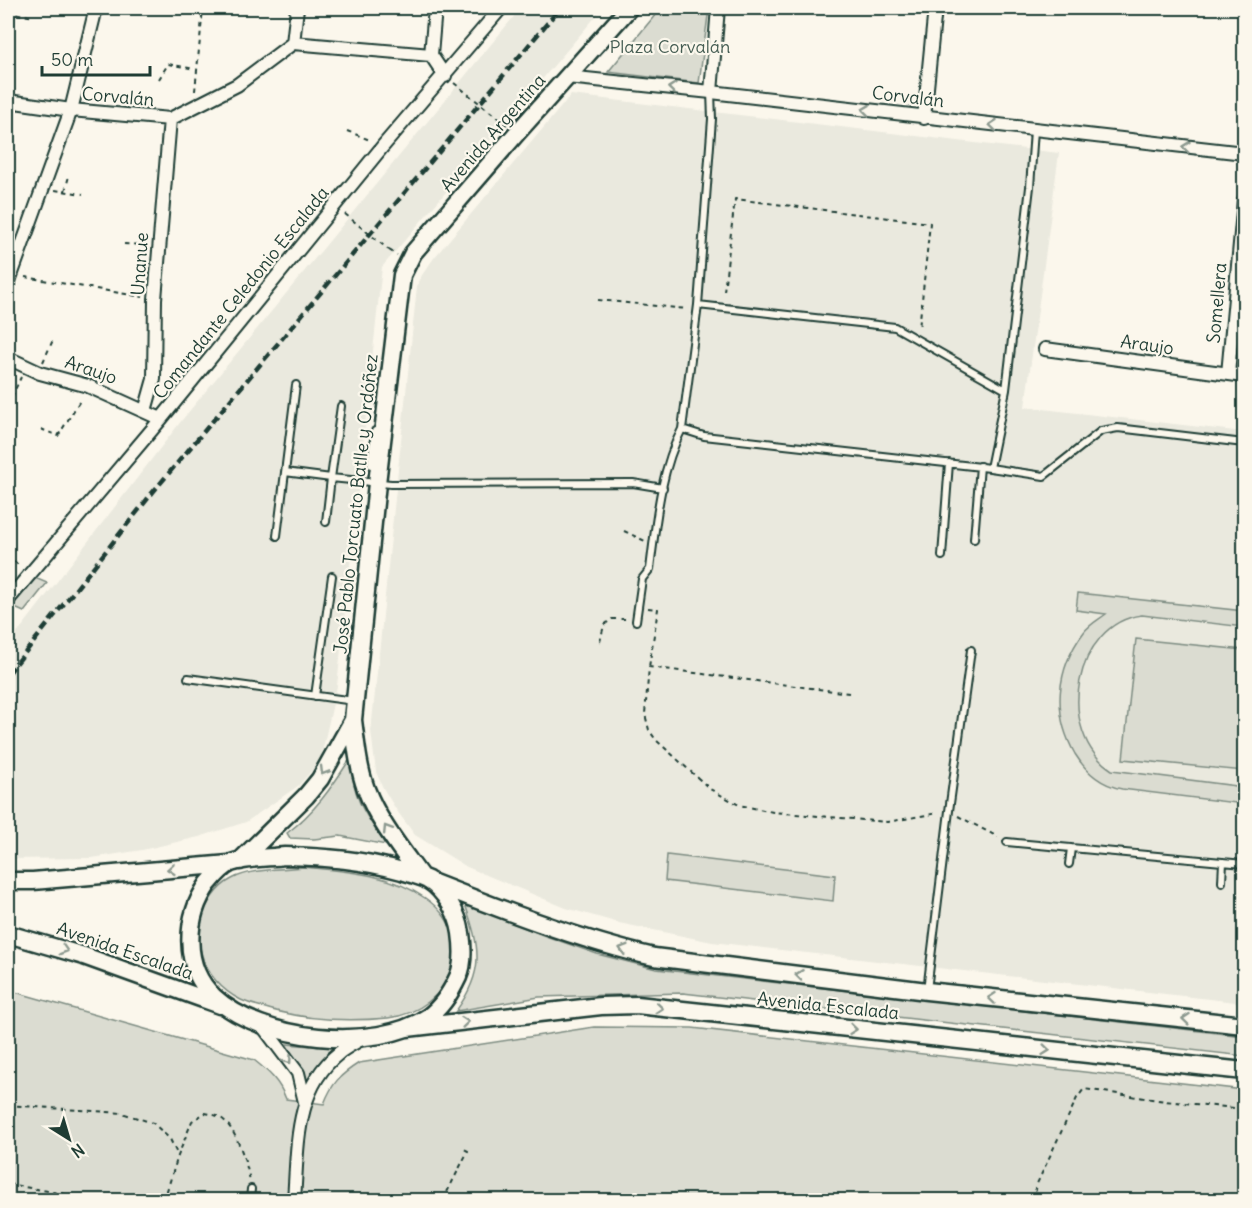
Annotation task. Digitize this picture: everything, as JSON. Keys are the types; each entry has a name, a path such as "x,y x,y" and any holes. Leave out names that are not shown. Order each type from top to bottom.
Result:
{"main road":[{"name":"Avenida Argentina","path":"399,291 402,275 413,253 629,8"},
{"name":"José Pablo Torcuato Batlle y Ordóñez","path":"399,291 383,428 371,478 353,720 358,758 366,790 388,831 425,879 447,900 459,923 463,948 459,974 448,997 430,1016 407,1028"},
{"name":"José Pablo Torcuato Batlle y Ordóñez","path":"229,1009 212,996 200,978 192,958 190,937 192,915 200,895 213,878 234,862 306,796 320,779 353,720"},
{"name":"Avenida Escalada","path":"234,862 285,856 331,857 376,864 425,879 490,905 635,952 680,961 927,991 1245,1025"},
{"path":"8,881 33,881 234,862"},
{"name":"Avenida Escalada","path":"8,934 84,956 229,1009"},
{"name":"Avenida Escalada","path":"407,1028 602,1006 637,1005 1245,1071"},
{"path":"229,1009 261,1024 295,1033 330,1038 364,1037 407,1028"}],"street":[{"path":"9,279 71,110 96,8"},
{"path":"297,8 293,43 431,55"},
{"path":"435,8 431,55 450,79"},
{"name":"Comandante Celedonio Escalada","path":"8,600 161,419 383,146 450,79 501,8"},
{"path":"711,92 718,8"},
{"path":"924,118 935,8"},
{"name":"Corvalán","path":"8,101 71,110 170,119 237,85 293,43"},
{"name":"Corvalán","path":"567,77 1245,153"},
{"name":"Unanue","path":"145,411 154,379 155,299 170,119"},
{"name":"Somellera","path":"1228,374 1245,200"},
{"name":"Araujo","path":"1046,349 1245,376"},
{"name":"Araujo","path":"8,358 39,372 88,386 161,419"},
{"path":"261,1024 298,1073 305,1102"},
{"path":"294,1200 300,1124 305,1102 318,1076 339,1053 364,1037"}],"lane":[{"path":"636,621 642,579 650,569 663,488 674,445 682,429 698,305 712,119 711,92"},
{"path":"990,468 1006,390 1030,187 1034,130"},
{"path":"698,305 895,327 1006,390"},
{"path":"277,536 296,385"},
{"path":"326,522 341,406"},
{"path":"682,429 704,435 980,466 1044,476 1101,430 1118,428 1245,442"},
{"path":"942,556 949,463"},
{"path":"974,540 980,466"},
{"path":"285,472 332,478 633,483 663,488"},
{"path":"315,696 332,576"},
{"path":"927,991 971,650"},
{"path":"188,678 354,701"},
{"path":"1007,842 1245,864"},
{"path":"1069,864 1071,848"},
{"path":"1222,882 1223,862"},
{"path":"250,1200 251,1189"}],"path":[{"path":"194,108 203,8"},
{"path":"8,12 34,18"},
{"path":"159,79 168,64 196,69"},
{"path":"450,79 507,125"},
{"path":"347,131 383,146"},
{"path":"64,191 69,176"},
{"path":"44,187 83,195"},
{"path":"724,291 735,199 930,223 918,340"},
{"path":"345,214 389,249"},
{"path":"124,244 159,245"},
{"path":"9,279 155,299"},
{"path":"598,300 686,310 698,305"},
{"path":"39,372 53,340"},
{"path":"8,405 26,366"},
{"path":"41,429 58,436 88,386"},
{"path":"624,531 642,541 653,543"},
{"path":"8,555 28,575"},
{"path":"638,606 658,609 649,667 645,714 649,730 656,740 710,789 739,805 773,812 887,822 949,811 1007,842"},
{"path":"600,642 604,625 612,619 624,618 636,621"},
{"path":"649,667 849,693"},
{"path":"1039,1200 1035,1188 1077,1098 1084,1089 1165,1101 1245,1109"},
{"path":"8,1105 122,1113 153,1123 170,1139 178,1156"},
{"path":"164,1200 192,1122 206,1113 221,1117 236,1137 248,1170 251,1189"},
{"path":"443,1200 468,1151 464,1149"},
{"path":"8,1184 98,1200"}],"shaded area":[{"path":"521,8 603,8 382,267 337,686 320,761 298,786 246,822 199,837 92,858 8,859 8,645 182,420"},
{"path":"571,95 1059,153 1025,407 1244,432 1244,1003 712,942 619,923 566,908 467,867 415,835 397,811 376,772 371,731 417,286 434,258"}],"green space":[{"name":"Plaza Corvalán","path":"661,8 709,8 699,83 608,72"},
{"path":"28,575 47,583 24,612 8,605"},
{"path":"1078,593 1244,611 1244,627 1142,615 1119,622 1100,637 1087,658 1080,682 1078,707 1083,731 1094,753 1112,770 1244,787 1244,804 1114,787 1095,777 1079,761 1063,723 1060,692 1063,676 1075,646 1091,624 1106,614 1076,610"},
{"path":"1136,639 1244,650 1244,771 1123,759"},
{"path":"350,759 357,796 386,845 340,836 314,839 290,838 287,833 322,799"},
{"path":"667,855 835,875 833,901 665,881"},
{"path":"303,867 351,872 397,883 425,898 442,914 452,932 455,951 451,970 442,987 428,1002 410,1012 388,1018 325,1019 293,1015 246,1002 227,991 216,981 207,968 199,941 204,911 218,889 240,875"},
{"path":"465,904 597,954 656,969 1244,1036 1244,1056 683,993 539,997 456,1011 472,984 476,971 474,934"},
{"path":"8,990 254,1060 273,1077 286,1099 324,1104 337,1080 359,1063 594,1027 692,1028 1244,1090 1244,1200 8,1200"},
{"path":"286,1044 338,1048 306,1089 299,1066"}],"railway":[{"path":"8,674 153,492 560,8"}]}
